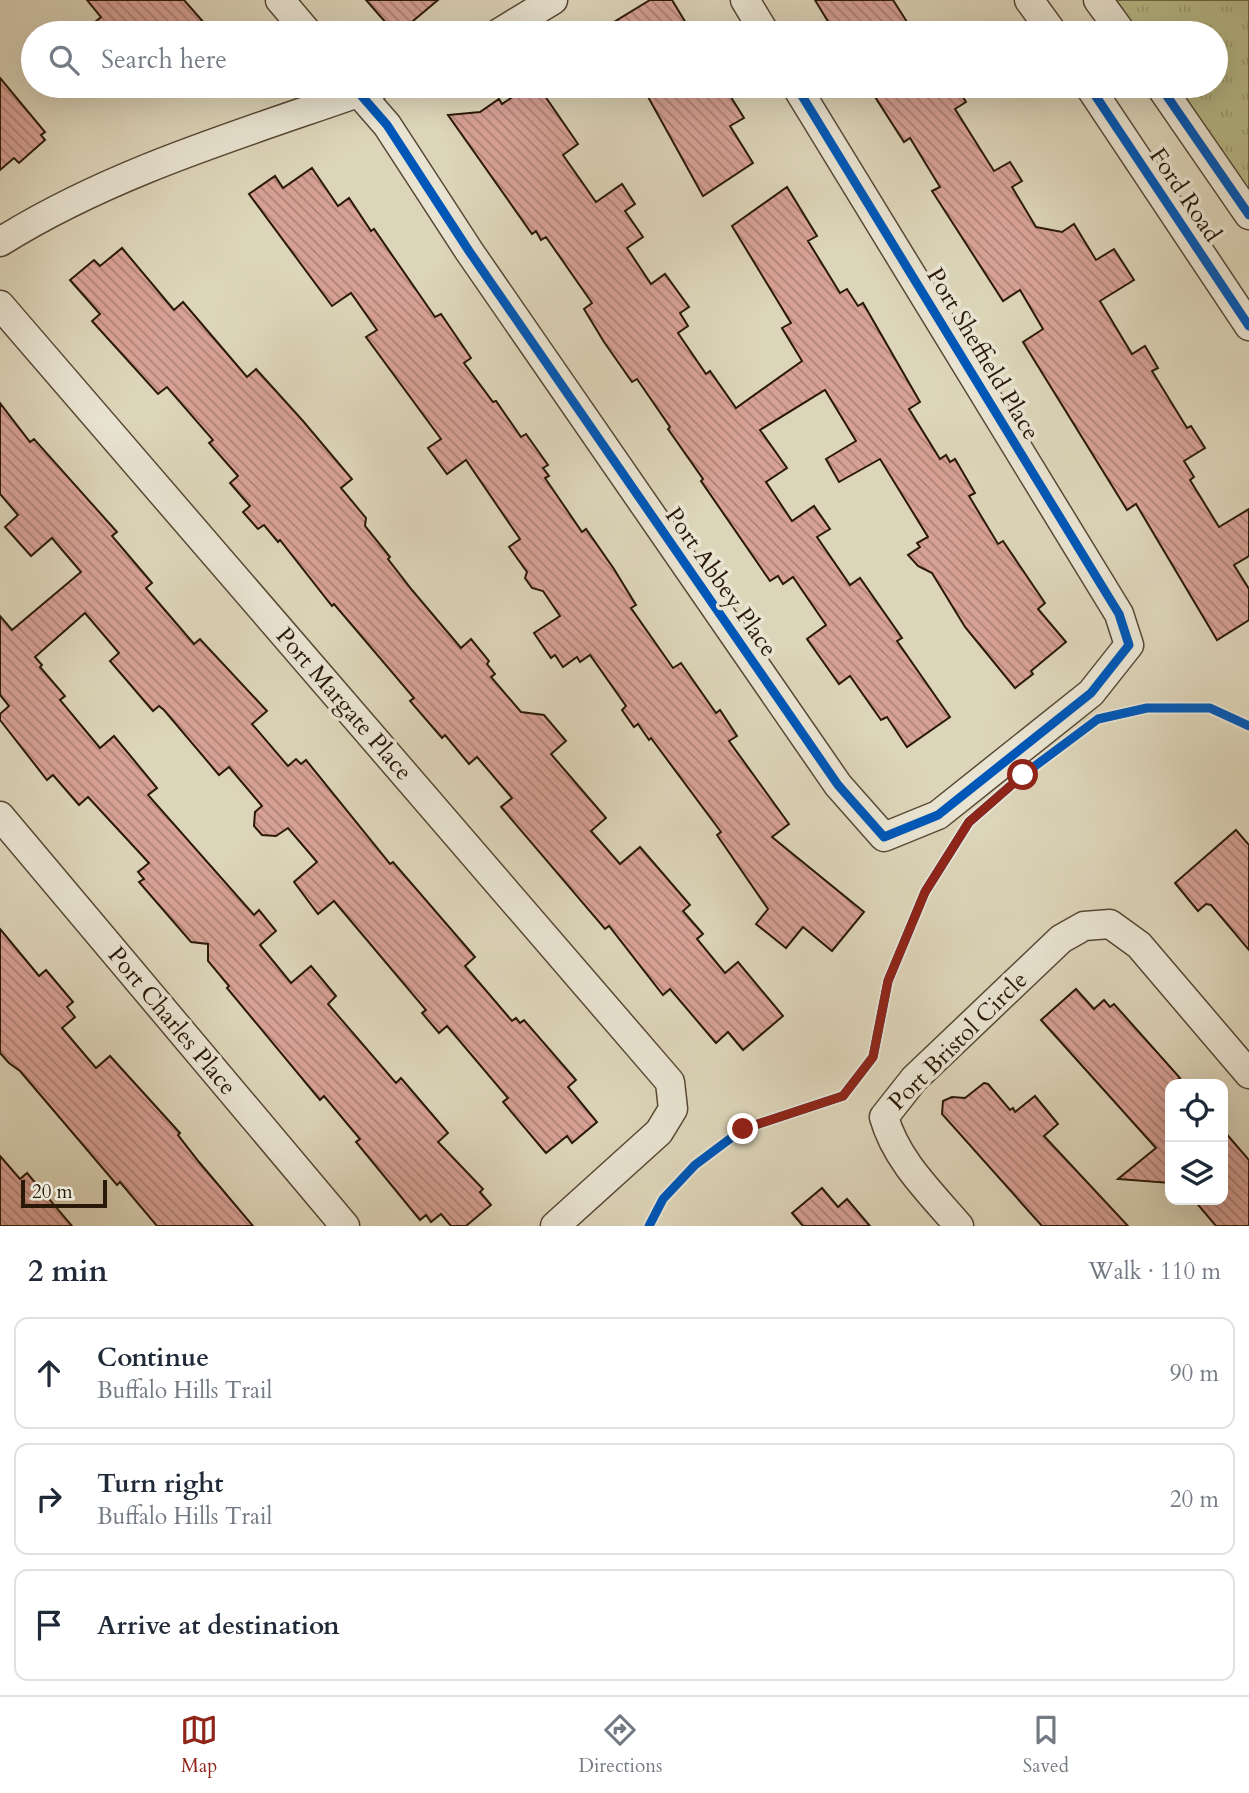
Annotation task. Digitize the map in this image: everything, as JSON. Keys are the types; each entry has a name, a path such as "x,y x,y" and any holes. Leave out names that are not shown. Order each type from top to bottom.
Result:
{"street":[{"path":"280,0 298,21"},
{"path":"519,21 553,0"},
{"path":"745,0 758,21"},
{"path":"1029,0 1044,21"},
{"path":"1098,0 1113,21"},
{"path":"0,242 32,222 109,184 337,98"},
{"name":"Port Abbey Place","path":"369,98 468,251 838,785 884,837 938,815 1091,693 1129,645"},
{"name":"Port Sheffield Place","path":"803,98 1119,614 1129,645"},
{"name":"Ford Road","path":"1097,98 1249,326"},
{"name":"Ford Road","path":"1168,98 1249,215"},
{"name":"Port Margate Place","path":"0,305 670,1082 673,1109 659,1132 555,1226"},
{"name":"Port Charles Place","path":"0,816 345,1226"},
{"name":"Port Bristol Circle","path":"959,1226 904,1162 890,1139 884,1117 914,1079 1061,939 1084,926 1110,924 1139,945 1249,1074"}],"green space":[{"path":"1111,0 1249,0 1249,202 1178,98 1228,98 1228,21 1126,21"}],"building":[{"path":"87,0 184,0 202,21 96,21 101,17"},
{"path":"366,0 438,0 413,21 384,21"},
{"path":"650,0 672,0 685,21 616,21"},
{"path":"815,0 893,0 906,21 828,21"},
{"path":"0,78 45,132 41,135 45,140 19,163 14,158 0,170"},
{"path":"511,98 546,98 578,144 563,155 596,202 622,184 635,204 625,211 643,237 627,248 651,284 665,274 689,307 680,313 688,326 678,333 706,374 710,371 736,408 802,361 782,328 791,323 732,226 787,187 817,236 808,241 840,293 847,289 858,306 863,303 920,402 909,409 940,459 946,455 950,462 955,459 975,493 969,496 998,544 1003,541 1045,603 1038,609 1066,642 1015,688 965,627 932,573 918,566 908,555 920,547 917,543 928,537 880,459 839,482 826,459 856,441 825,390 760,430 787,468 766,482 792,521 814,506 830,529 817,537 850,585 860,578 902,638 897,641 950,717 907,747 887,717 881,720 850,676 839,684 807,639 826,625 793,577 783,584 778,576 770,581 701,481 703,479 637,379 632,382 604,342 584,309 592,303 546,237 541,240 536,231 532,234 448,115 480,112 499,99 502,104"},
{"path":"649,98 732,98 744,118 730,126 753,163 703,196"},
{"path":"876,98 964,98 966,102 955,109 994,171 1010,162 1022,181 1012,187 1036,227 1062,232 1074,224 1096,260 1114,249 1134,280 1100,301 1132,354 1145,346 1158,368 1152,371 1187,428 1191,426 1205,448 1184,461 1194,477 1190,480 1219,527 1249,509 1249,556 1234,565 1249,589 1249,620 1217,640 1136,504 1127,510 1023,342 1043,329 1020,290 1003,301 932,191 940,187 910,138 904,142"},
{"path":"312,168 338,206 349,198 371,231 374,229 435,317 441,314 471,358 464,363 493,402 496,401 521,437 526,434 548,465 543,468 549,476 545,478 582,532 586,529 614,569 636,605 631,608 673,668 681,663 716,713 720,710 737,736 729,741 789,824 772,837 864,912 832,951 803,927 786,948 756,924 768,909 717,835 721,832 651,738 649,740 638,724 634,727 622,710 626,706 590,655 580,662 577,657 563,667 555,655 551,658 534,633 560,616 543,591 532,588 525,578 527,572 509,547 520,539 466,460 447,474 428,448 441,439 366,337 377,330 351,293 332,306 249,194 275,176 283,188"},
{"path":"122,248 174,310 183,302 247,377 256,369 303,421 352,479 341,488 366,518 365,526 412,590 461,648 471,639 489,661 487,664 495,674 491,677 521,712 544,715 566,741 551,754 606,818 591,831 620,864 640,847 690,905 683,911 703,934 697,939 725,973 738,962 783,1016 743,1050 728,1032 716,1043 670,989 663,995 609,926 605,929 501,807 512,798 477,757 469,764 445,735 442,738 410,701 414,698 334,604 332,606 280,540 278,542 264,525 258,529 243,512 250,506 230,483 238,476 209,443 213,440 167,387 158,394 92,321 100,314 70,280 94,260 100,266"},
{"path":"0,403 30,442 34,439 117,532 112,536 152,583 146,588 194,644 200,639 267,711 252,724 288,766 296,759 301,764 306,760 390,864 393,862 475,957 465,966 512,1021 516,1018 520,1023 524,1020 576,1080 568,1087 597,1122 572,1143 567,1136 546,1153 503,1102 508,1098 447,1026 439,1033 422,1013 426,1010 334,901 318,914 294,882 317,862 288,828 276,836 262,835 254,826 255,812 262,806 229,767 219,775 164,710 159,706 153,711 110,661 119,653 85,613 35,657 42,665 40,667 65,696 60,700 100,748 114,736 157,788 148,795 254,915 259,910 276,931 260,945 291,983 311,966 336,996 328,1004 396,1083 401,1078 448,1133 438,1142 483,1189 480,1192 491,1205 466,1226 451,1226 441,1214 431,1222 426,1215 420,1220 356,1142 360,1139 324,1096 320,1100 227,988 229,986 208,961 208,944 191,942 139,882 144,879 138,872 149,863 88,797 79,805 53,775 47,780 0,720 0,714 9,706 0,695 0,616 12,630 81,572 52,538 31,556 5,527 18,515 0,494"},
{"path":"1236,830 1249,845 1249,950 1211,905 1206,904 1198,911 1175,883"},
{"path":"0,929 39,976 46,970 73,1002 67,1007 75,1017 62,1028 96,1068 110,1056 180,1133 178,1135 199,1162 253,1226 157,1226 120,1182 117,1185 20,1071 0,1053"},
{"path":"1076,989 1094,1009 1104,1000 1110,1007 1114,1004 1180,1078 1165,1079 1165,1183 1118,1179 1156,1148 1041,1020"},
{"path":"984,1083 1015,1112 1035,1096 1058,1124 1044,1136 1128,1226 1042,1226 942,1114 943,1101 952,1097 965,1098"},
{"path":"1228,1136 1249,1160 1249,1226 1216,1226 1198,1205 1228,1205"},
{"path":"0,1156 20,1179 27,1173 72,1226 0,1226"},
{"path":"822,1188 838,1207 847,1199 870,1226 803,1226 792,1213"}],"cycle path":[{"path":"363,98 387,125 469,251 838,785 884,837 938,815 1091,693 1129,645 1119,614 803,98"},
{"path":"1097,98 1249,326"},
{"path":"1168,98 1249,215"},
{"path":"649,1226 663,1199 695,1165 743,1129 843,1096 873,1057 888,981 925,892 969,822 1023,775 1098,719 1147,708 1210,708 1249,726"}],"route":[{"path":"743,1129 806,1105 843,1096 873,1057 888,981 925,892 969,822 1023,775"}]}
